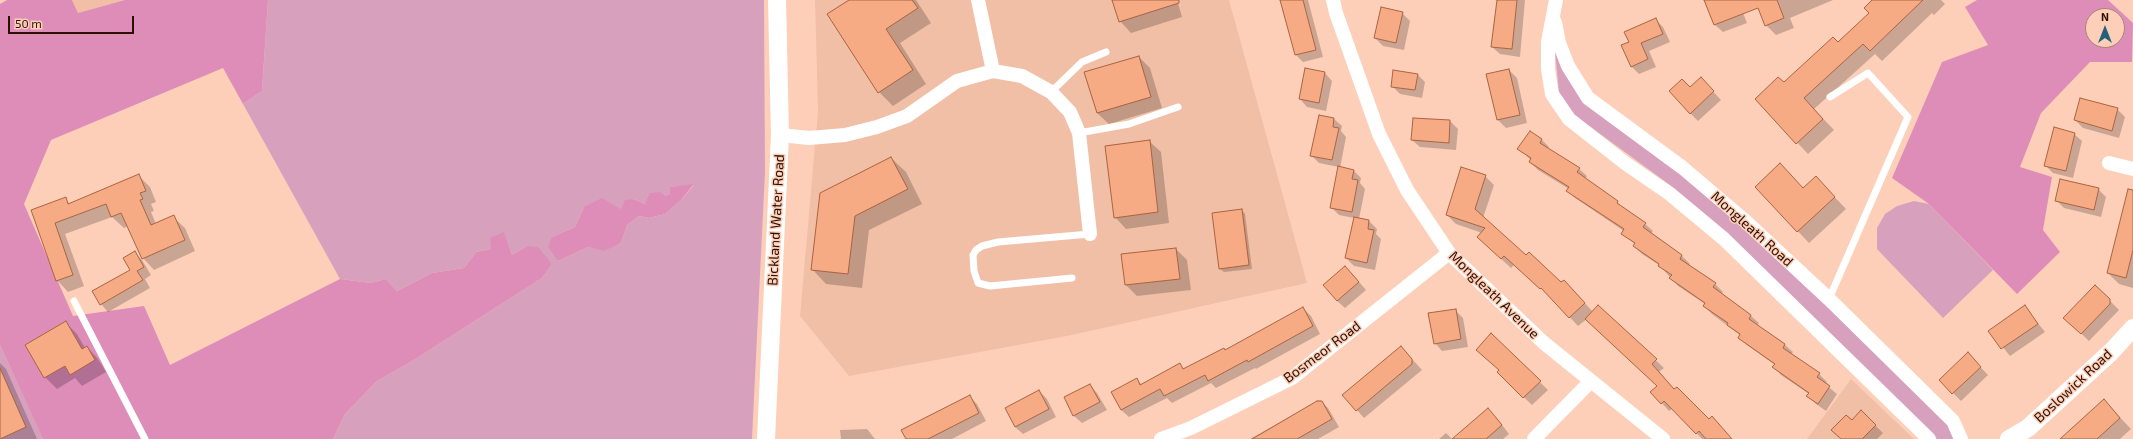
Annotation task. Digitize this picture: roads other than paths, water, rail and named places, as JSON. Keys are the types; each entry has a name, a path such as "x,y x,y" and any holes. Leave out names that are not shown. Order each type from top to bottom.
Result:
{"street":[{"name":"Bickland Water Road","path":"766,439 780,135 777,0"},
{"path":"978,0 993,71"},
{"name":"Mongleath Avenue","path":"1333,0 1336,13 1379,134 1407,190 1449,253 1544,343 1663,439"},
{"name":"Mongleath Road","path":"1556,0 1554,18 1548,42 1548,69 1552,94 1570,119 1625,163 1670,194 1724,239 1929,439"},
{"name":"Mongleath Road","path":"1554,18 1559,42 1568,66 1588,98 1683,168 1743,219 1829,299 1953,421 1961,439"},
{"path":"780,135 809,138 845,135 877,127 908,116 957,81 993,71 1022,76 1051,92 1070,112 1079,133 1090,234"},
{"path":"2110,163 2133,169"},
{"name":"Bosmeor Road","path":"1161,439 1192,428 1292,378 1449,253"},
{"name":"Boslowick Road","path":"2009,439 2028,428 2111,352 2133,328"},
{"path":"1534,439 1591,381"}],"lane":[{"path":"1051,92 1082,62 1106,52"},
{"path":"1829,299 1908,116 1868,73 1830,97"},
{"path":"1079,133 1129,124 1178,107"},
{"path":"1072,278 990,286 978,283 974,271 973,255 976,250 982,246 998,242 1090,234"},
{"path":"74,301 145,439"}]}
